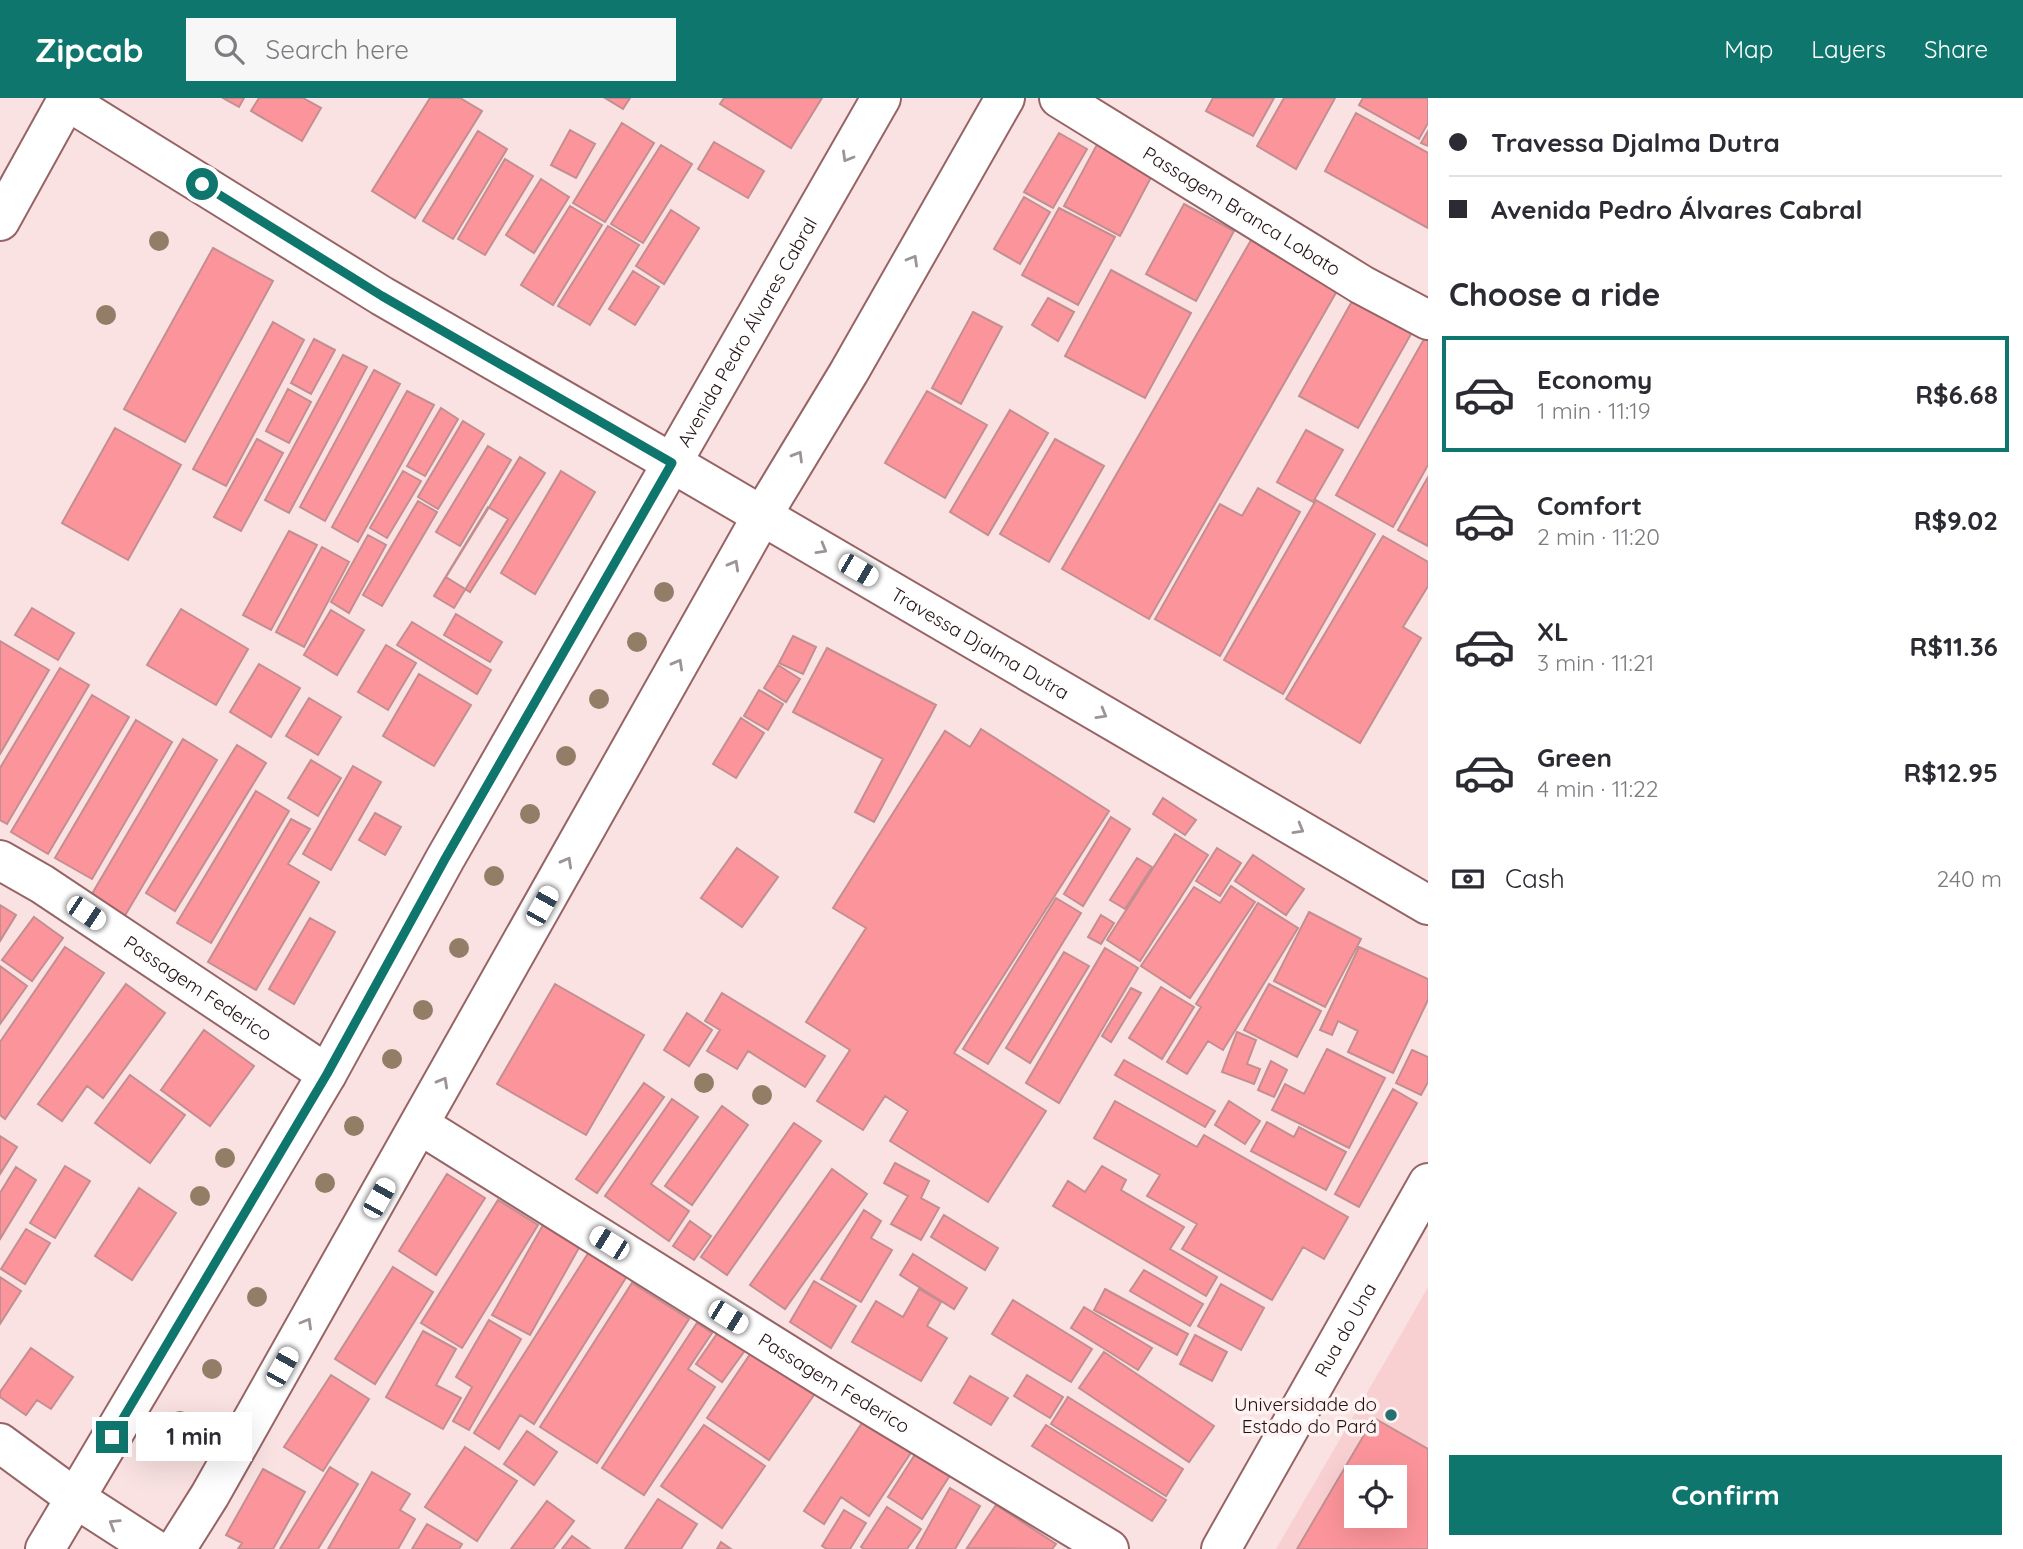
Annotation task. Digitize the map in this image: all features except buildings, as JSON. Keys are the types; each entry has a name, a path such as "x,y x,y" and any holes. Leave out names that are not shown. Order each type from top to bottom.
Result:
{"street":[{"name":"Avenida Pedro Álvares Cabral","path":"45,1549 327,1074 445,859 881,98"},
{"path":"176,1549 210,1495 420,1125 763,514 849,372 1005,98"},
{"name":"Passagem Branca Lobato","path":"1059,98 1362,285 1428,320"},
{"name":"Travessa Djalma Dutra","path":"67,99 382,296 763,514 1428,905"},
{"path":"0,221 67,99"},
{"name":"Passagem Federico","path":"0,860 42,884 327,1074"},
{"name":"Passagem Federico","path":"420,1125 834,1383 1110,1549"},
{"name":"Rua do Una","path":"1221,1549 1428,1183"},
{"path":"0,1443 75,1498 154,1549"}],"shaded area":[{"name":"Universidade do Estado do Pará","path":"1428,1287 1428,1549 1276,1549"}],"place":[{"name":"Universidade do Estado do Pará","path":"1391,1415"}],"route":[{"path":"112,1437 327,1074 445,859 672,463 382,296 202,184"}]}
